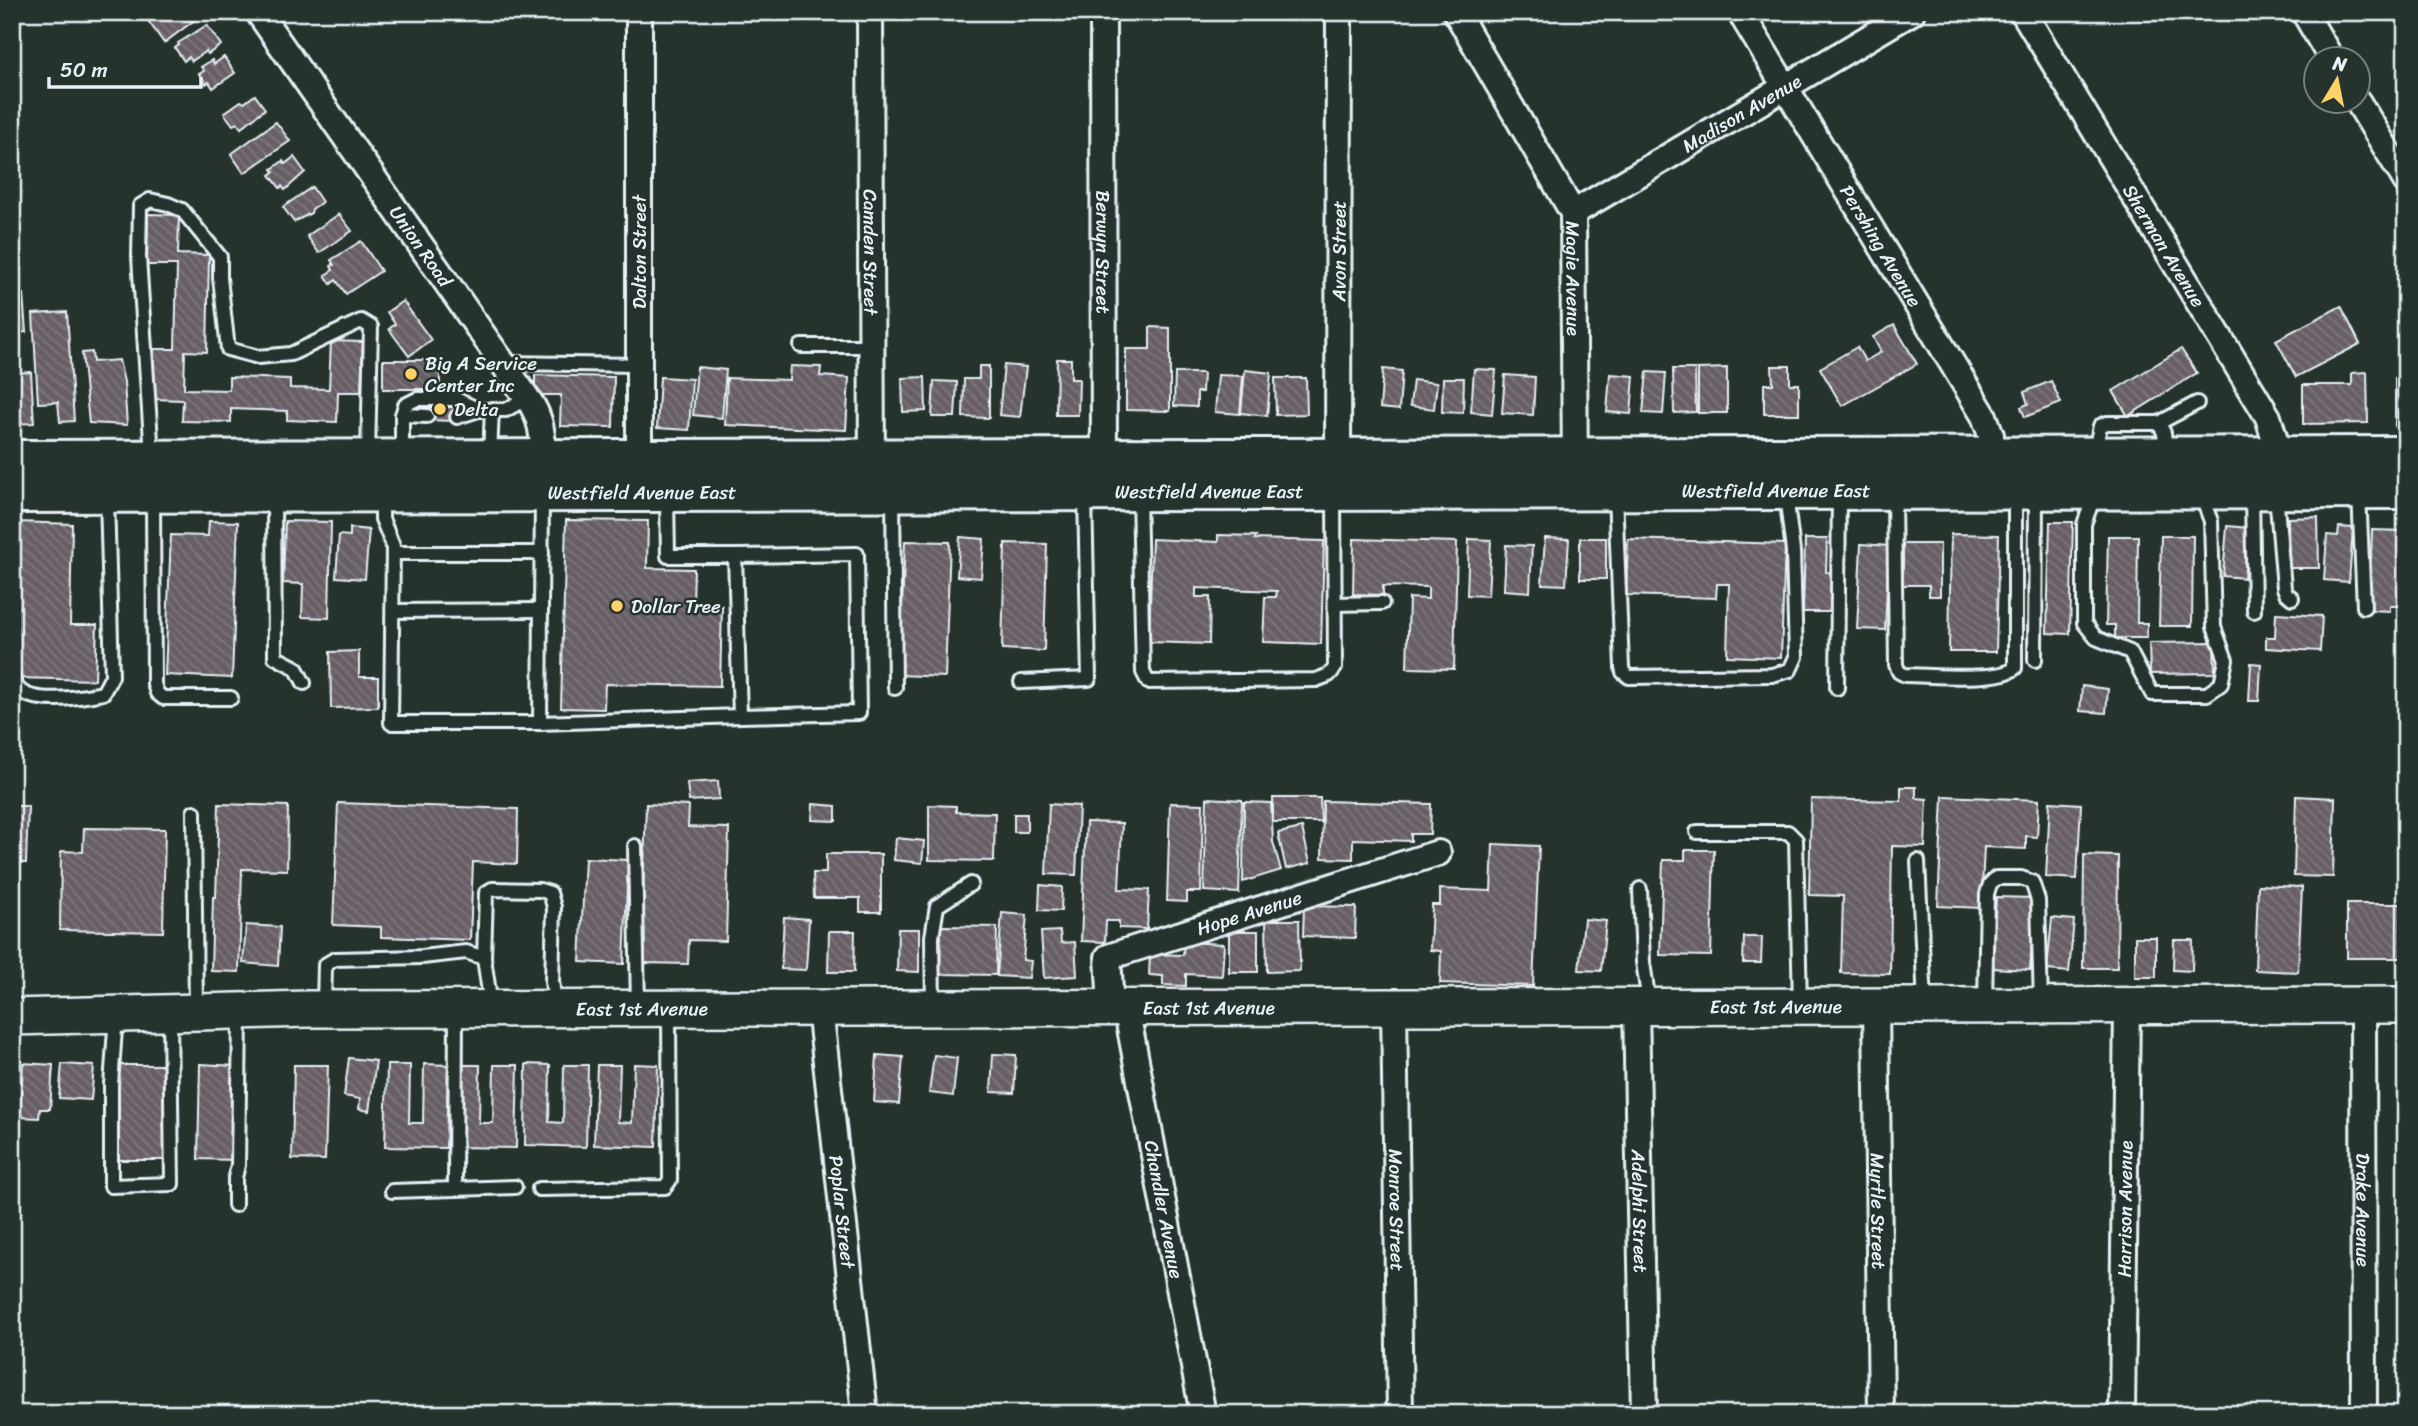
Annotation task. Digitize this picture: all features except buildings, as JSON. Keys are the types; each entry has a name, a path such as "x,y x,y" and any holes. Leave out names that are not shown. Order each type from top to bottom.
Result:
{"main road":[{"name":"Westfield Avenue East","path":"12,493 97,480 153,476 384,470 648,481 1108,483 1575,474 1785,474 2010,481 2096,473 2163,440 2268,478 2359,489 2406,489"},
{"name":"Westfield Avenue East","path":"1575,474 1615,491 1785,474 1839,490 1894,490 2096,473 2199,489 2406,456"},
{"name":"Westfield Avenue East","path":"153,476 274,493 384,470 490,459 542,476"},
{"name":"Westfield Avenue East","path":"12,460 97,480"}],"street":[{"name":"Union Road","path":"258,12 527,398 541,424 542,476"},
{"name":"Dalton Street","path":"639,12 639,365 648,481"},
{"name":"Camden Street","path":"870,12 872,346 879,480"},
{"name":"Berwyn Street","path":"1103,12 1108,483"},
{"name":"Avon Street","path":"1336,480 1339,12"},
{"name":"Magie Avenue","path":"1456,12 1573,213 1575,474"},
{"name":"Pershing Avenue","path":"1740,12 1984,416 2010,481"},
{"name":"Madison Avenue","path":"1573,213 1912,12"},
{"name":"Sherman Avenue","path":"2023,12 2268,417 2275,440 2268,478"},
{"path":"2304,12 2324,46"},
{"path":"2367,116 2406,181"},
{"name":"Hope Avenue","path":"1119,1007 1108,957 1437,853"},
{"name":"Drake Avenue","path":"2363,1005 2364,1414"},
{"name":"East 1st Avenue","path":"12,1017 323,1009 2406,1005"},
{"name":"Adelphi Street","path":"1643,1006 1644,1414"},
{"name":"Myrtle Street","path":"1876,1006 1881,1414"},
{"name":"Harrison Avenue","path":"2122,1414 2127,1006"},
{"name":"Chandler Avenue","path":"1119,1007 1203,1414"},
{"name":"Monroe Street","path":"1394,1007 1400,1414"},
{"name":"Poplar Street","path":"820,1008 865,1414"}],"lane":[{"path":"231,698 163,698 157,693 154,684 153,476 139,257 140,206 150,200 182,210 220,257 228,349 258,357 291,354 361,321 371,327 384,470 382,519 393,546 391,723 540,723 859,713 857,554 668,556 648,481"},
{"path":"801,346 872,346"},
{"path":"502,363 639,365"},
{"path":"457,417 485,410 506,410 527,398"},
{"path":"384,470 405,405 417,399 456,399 485,410"},
{"path":"2163,440 2197,403"},
{"path":"485,410 490,459"},
{"path":"402,415 426,416"},
{"path":"2096,473 2084,524 2084,624 2096,638 2130,652 2152,694 2207,694 2221,684 2226,660 2214,627 2211,521 2199,489"},
{"path":"1615,491 1623,672 1629,677 1772,675 1790,670 1796,657 1793,551 1785,474"},
{"path":"540,723 542,476"},
{"path":"2268,478 2284,588 2292,598"},
{"path":"2253,611 2268,478"},
{"path":"12,675 16,686 28,695 45,698 103,693 112,676 97,480"},
{"path":"879,480 895,688"},
{"path":"1108,483 1140,544 1143,672 1148,682 1323,679 1335,668 1336,480"},
{"path":"1894,490 1896,665 1899,672 1993,676 2009,673 2015,668 2010,481"},
{"path":"2010,481 2035,660"},
{"path":"1021,682 1089,678 1108,483"},
{"path":"2359,489 2364,607"},
{"path":"1837,688 1839,490"},
{"path":"274,493 275,657 296,668 303,683"},
{"path":"393,553 542,553"},
{"path":"735,556 740,716"},
{"path":"1335,604 1382,603"},
{"path":"393,611 541,610"},
{"path":"116,1015 111,1085 111,1186 172,1184 194,813"},
{"path":"1697,832 1788,832 1797,840 1800,1006"},
{"path":"539,1189 665,1187 670,1180 635,846"},
{"path":"1918,861 1925,1006"},
{"path":"1985,1006 1987,907 1990,884 1996,878 2021,878 2032,882 2038,900 2041,1006"},
{"path":"933,1008 932,937 937,906 971,884"},
{"path":"491,1009 484,958 486,893 492,889 540,890 550,893 554,907 552,982 556,1008"},
{"path":"1640,889 1643,1006"},
{"path":"323,1009 325,965 335,959 422,957 466,952 484,958"},
{"path":"455,1189 456,1009"},
{"path":"235,1205 240,1011"},
{"path":"392,1191 515,1187"}],"place":[{"name":"Big A Service Center Inc","path":"411,374"},
{"name":"Delta","path":"440,409"},
{"name":"Dollar Tree","path":"617,606"}]}
